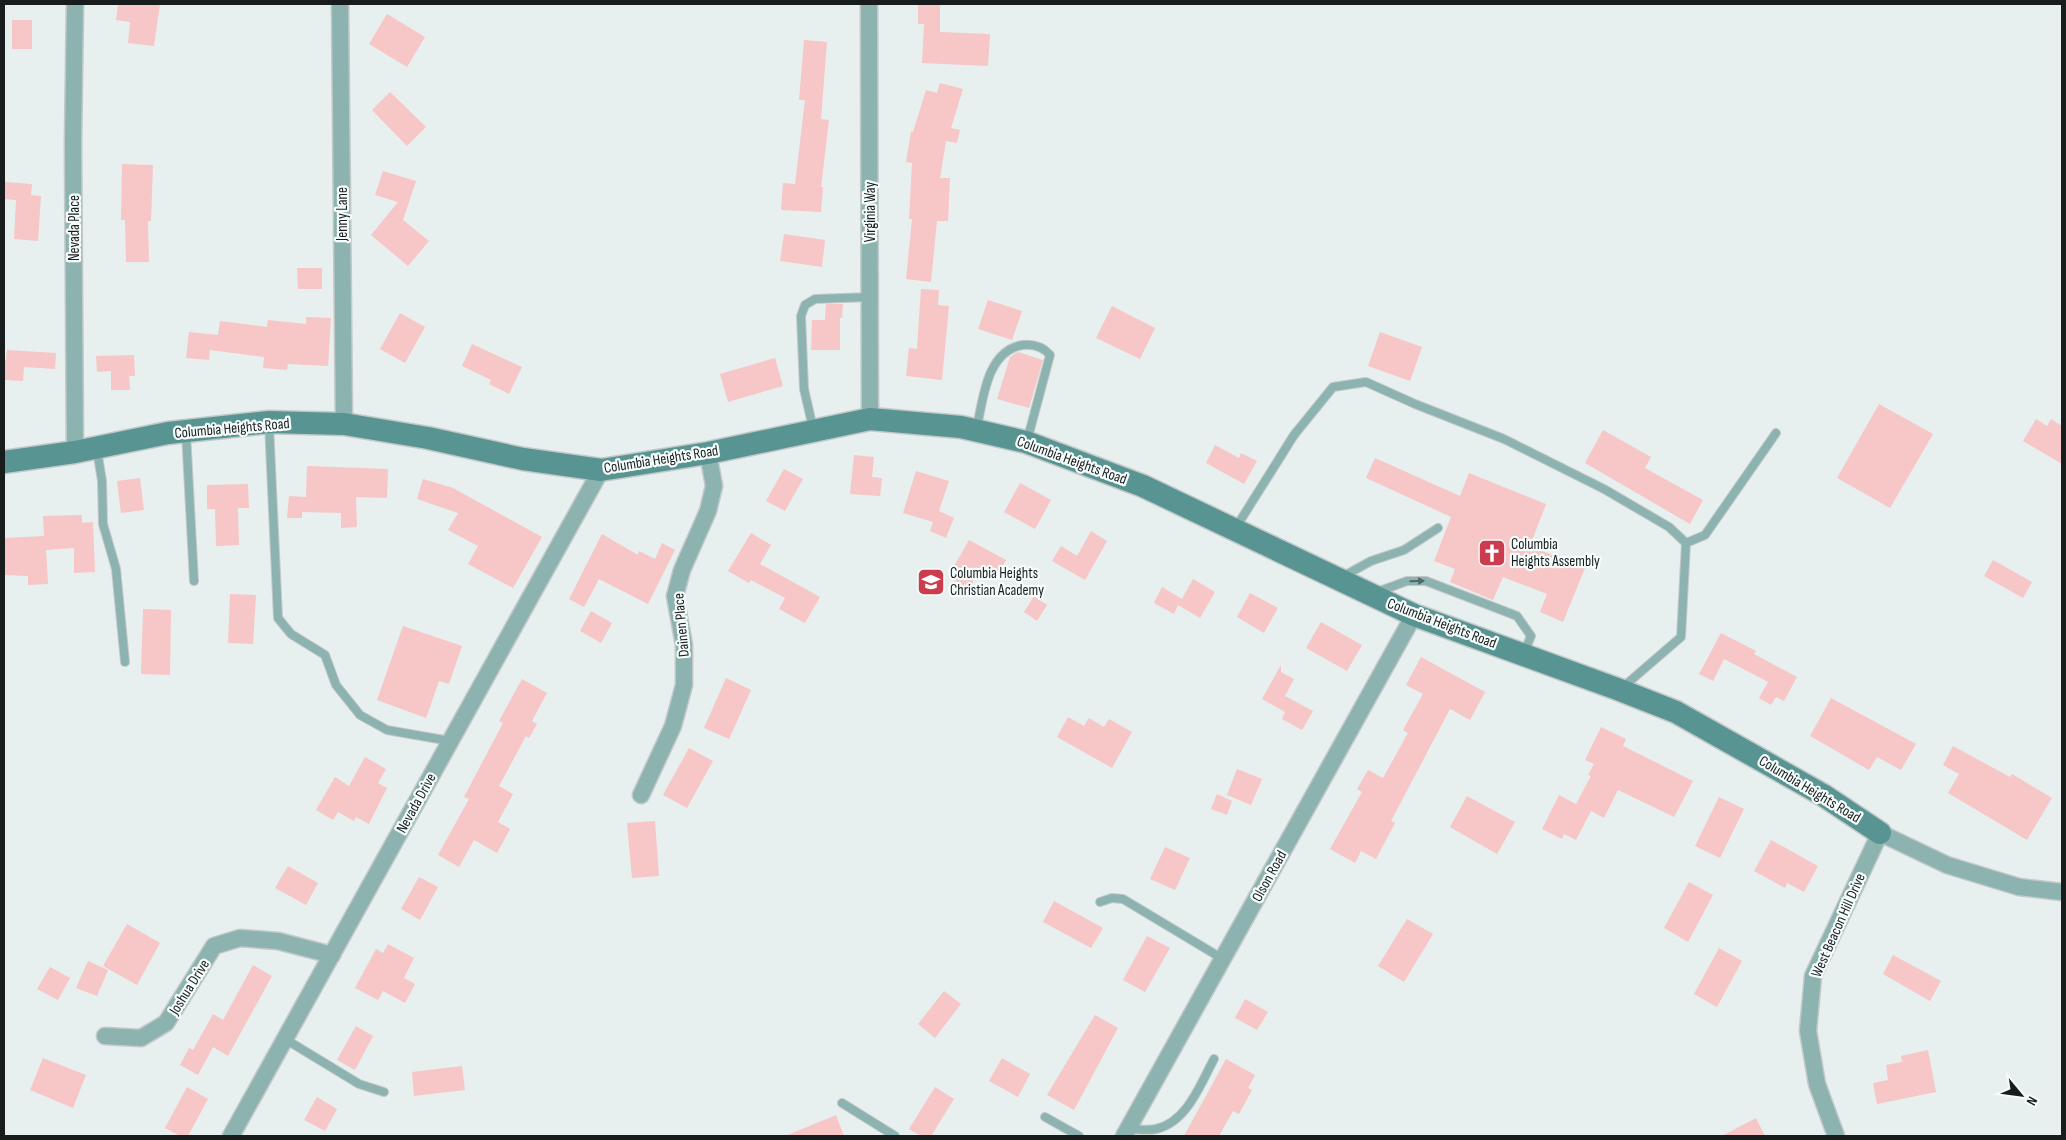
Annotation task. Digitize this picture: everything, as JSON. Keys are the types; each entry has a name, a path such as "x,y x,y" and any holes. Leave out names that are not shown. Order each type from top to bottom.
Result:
{"street":[{"name":"Nevada Place","path":"75,4 73,143 86,450"},
{"name":"Jenny Lane","path":"340,4 344,424"},
{"name":"Virginia Way","path":"869,4 870,419"},
{"name":"Columbia Heights Road","path":"4,462 86,450 186,431 269,422 344,424 428,438 523,459 601,470 708,453 870,419 976,430 1026,442 1144,486 1414,616 1620,690 1689,718 1823,794 1880,833 1956,867 2019,887 2062,892"},
{"name":"Dainen Place","path":"641,796 673,726 684,685 684,645 676,596 682,570 708,511 714,486 708,453"},
{"name":"Nevada Drive","path":"231,1136 601,470"},
{"name":"Olson Road","path":"1126,1133 1414,616"},
{"name":"West Beacon Hill Drive","path":"1836,1136 1817,1084 1808,1031 1813,976 1880,833"},
{"name":"Joshua Drive","path":"105,1036 141,1038 166,1023 214,946 240,938 278,941 332,954"}],"lane":[{"path":"814,430 804,389 801,316 805,305 815,299 870,297"},
{"path":"976,430 988,377 999,359 1013,346 1029,345 1044,348 1050,355 1026,442"},
{"path":"1235,529 1294,434 1333,387 1366,382 1415,404 1504,439 1604,490 1669,527 1686,543 1681,638 1620,690"},
{"path":"269,422 278,618 291,634 325,655 336,685 360,715 388,730 450,741"},
{"path":"186,431 194,581"},
{"path":"1686,543 1705,535 1776,433"},
{"path":"86,450 102,481 103,524 116,569 125,662"},
{"path":"1338,579 1371,561 1404,550 1438,528"},
{"path":"1371,594 1407,581 1426,581 1517,616 1531,636 1524,655"},
{"path":"1100,902 1112,898 1123,899 1223,959"},
{"path":"285,1039 359,1084 384,1092"},
{"path":"1126,1133 1154,1130 1170,1124 1183,1114 1214,1059"},
{"path":"842,1103 895,1136"},
{"path":"1045,1117 1078,1136"}],"building":[{"path":"118,4 160,4 154,46 128,43 130,22 116,20"},
{"path":"918,4 940,4 940,32 990,34 988,66 922,63 924,24 918,24"},
{"path":"387,14 425,37 407,67 369,44"},
{"path":"12,20 32,20 32,49 12,49"},
{"path":"804,40 827,42 821,119 829,120 821,187 823,187 821,212 781,210 783,183 795,184 805,100 799,100"},
{"path":"940,83 963,89 951,128 960,130 957,143 946,141 940,178 950,178 948,221 937,221 931,282 906,279 912,219 909,219 912,163 906,162 911,132 913,132 926,90 937,93"},
{"path":"390,92 426,127 407,146 372,110"},
{"path":"122,164 153,165 151,221 148,221 149,262 126,262 125,220 121,220"},
{"path":"383,171 416,181 403,220 429,241 408,266 371,235 398,202 375,195"},
{"path":"4,182 32,184 31,195 41,196 38,241 14,239 16,200 4,199"},
{"path":"784,234 825,240 822,267 780,261"},
{"path":"297,268 322,268 322,289 298,289"},
{"path":"921,289 939,290 938,305 949,306 942,380 906,376 909,348 917,349"},
{"path":"988,300 1022,311 1012,340 978,329"},
{"path":"826,304 843,304 842,318 840,318 840,350 811,350 812,320 825,320"},
{"path":"1112,306 1155,328 1140,359 1096,338"},
{"path":"400,313 425,327 405,363 380,349"},
{"path":"306,317 331,318 328,366 288,364 287,370 263,368 264,357 210,350 209,360 186,358 189,332 218,335 220,321 267,327 268,320 306,324"},
{"path":"1380,332 1422,347 1410,381 1368,366"},
{"path":"472,344 522,367 509,394 489,384 491,380 462,366"},
{"path":"7,350 56,353 55,369 24,367 23,381 4,380 4,360 6,360"},
{"path":"1018,352 1043,360 1029,408 997,399 1010,357"},
{"path":"134,355 135,376 129,376 130,390 111,390 111,371 97,372 96,356"},
{"path":"775,358 783,386 728,402 720,374"},
{"path":"1879,404 1933,434 1890,508 1837,478"},
{"path":"2036,419 2047,426 2051,419 2062,426 2062,464 2023,441"},
{"path":"1603,430 1651,457 1645,468 1703,500 1690,524 1585,463"},
{"path":"1215,445 1239,458 1241,453 1257,461 1244,484 1206,463"},
{"path":"854,455 874,457 872,477 882,478 880,496 850,494"},
{"name":"Columbia Heights Assembly","path":"1375,458 1460,496 1469,473 1546,504 1530,546 1585,568 1563,622 1540,612 1547,594 1503,577 1493,600 1450,582 1455,569 1434,561 1451,517 1366,478"},
{"path":"307,466 388,469 387,498 356,497 357,527 341,528 341,513 302,512 302,518 287,518 289,496 306,497"},
{"path":"784,469 803,479 785,511 766,501"},
{"path":"916,471 949,481 939,511 954,518 946,538 930,531 933,522 903,513"},
{"path":"140,478 144,510 121,513 117,481"},
{"path":"423,479 453,488 542,537 513,588 468,564 478,546 448,530 458,513 417,499"},
{"path":"1020,483 1051,500 1035,529 1004,512"},
{"path":"248,484 249,508 238,508 239,545 216,546 215,509 207,509 207,485"},
{"path":"82,515 82,523 93,522 95,572 74,573 74,548 46,550 48,584 28,585 28,576 4,575 4,538 44,536 43,516"},
{"path":"1091,531 1107,541 1085,580 1052,561 1061,546 1077,556"},
{"path":"751,533 771,545 760,564 820,597 805,623 779,609 785,598 751,580 749,583 728,571"},
{"path":"602,534 638,555 639,551 655,559 662,543 675,550 648,604 599,579 584,607 569,599"},
{"path":"969,540 1006,560 996,578 980,569 969,589 948,577"},
{"path":"1993,560 2032,582 2023,598 1984,576"},
{"path":"1193,579 1215,592 1200,618 1178,605 1174,614 1154,603 1162,587 1182,599"},
{"path":"1250,593 1278,608 1264,633 1237,617"},
{"path":"230,594 256,595 253,644 228,643"},
{"path":"1034,596 1047,605 1037,621 1024,612"},
{"path":"143,609 171,610 170,675 141,674"},
{"path":"591,611 612,623 601,643 580,631"},
{"path":"1321,622 1362,645 1347,671 1306,648"},
{"path":"403,626 462,646 449,684 439,681 426,718 377,700"},
{"path":"1721,633 1756,651 1754,654 1797,677 1784,701 1776,697 1771,705 1759,698 1768,682 1724,659 1713,681 1699,674"},
{"path":"1421,657 1485,692 1470,720 1450,709 1391,821 1395,823 1376,859 1361,851 1355,863 1330,849 1362,792 1357,789 1368,770 1383,778 1408,733 1403,730 1423,694 1406,685"},
{"path":"1281,665 1281,672 1294,679 1285,696 1313,711 1302,730 1282,719 1285,712 1262,699"},
{"path":"726,678 751,690 729,739 704,728"},
{"path":"522,679 547,693 532,721 537,724 529,738 526,736 499,786 513,794 498,822 510,829 497,853 474,840 459,867 438,855 469,799 464,797 503,723 499,721"},
{"path":"1831,698 1916,744 1901,770 1877,757 1869,770 1810,736"},
{"path":"1068,717 1084,726 1089,718 1104,727 1109,719 1132,732 1112,768 1057,737"},
{"path":"1601,727 1626,739 1623,746 1693,781 1674,817 1618,790 1604,818 1591,811 1576,840 1564,834 1562,839 1542,829 1559,795 1576,804 1591,776 1588,775 1594,764 1585,760"},
{"path":"1953,746 2010,777 2012,774 2052,798 2027,840 1948,793 1959,774 1943,765"},
{"path":"689,748 713,761 687,808 663,795"},
{"path":"365,757 386,769 378,783 387,788 369,824 356,817 354,821 338,812 333,820 316,810 335,777 349,786"},
{"path":"1237,769 1262,779 1251,805 1227,795"},
{"path":"1217,794 1232,801 1227,815 1211,809"},
{"path":"1467,796 1515,822 1497,854 1450,827"},
{"path":"1719,797 1744,809 1720,858 1695,846"},
{"path":"655,821 659,876 632,878 627,823"},
{"path":"1771,840 1818,866 1804,892 1787,883 1785,888 1754,871"},
{"path":"1165,847 1190,858 1175,890 1150,879"},
{"path":"288,866 318,883 306,905 275,888"},
{"path":"419,877 438,887 420,920 401,909"},
{"path":"1689,882 1713,895 1688,942 1664,928"},
{"path":"1054,901 1103,928 1091,948 1043,922"},
{"path":"1407,919 1433,934 1404,982 1378,966"},
{"path":"127,924 160,943 137,985 103,966"},
{"path":"1147,936 1170,948 1145,992 1123,980"},
{"path":"388,944 414,958 404,978 415,984 405,1003 383,991 378,1000 355,988 376,949 383,953"},
{"path":"1719,948 1742,961 1717,1007 1694,994"},
{"path":"1893,955 1941,981 1930,1001 1883,974"},
{"path":"88,961 108,970 97,996 76,988"},
{"path":"253,965 272,976 228,1056 213,1047 198,1075 180,1065 189,1048 193,1050 213,1014 223,1020"},
{"path":"50,967 70,978 58,1000 37,989"},
{"path":"944,991 961,1004 935,1038 918,1024"},
{"path":"1245,999 1268,1012 1257,1030 1235,1018"},
{"path":"1095,1015 1118,1028 1074,1110 1047,1095"},
{"path":"356,1026 373,1036 355,1070 337,1060"},
{"path":"1928,1050 1936,1092 1877,1104 1873,1083 1888,1080 1886,1065 1902,1062 1901,1056"},
{"path":"43,1058 86,1075 73,1108 30,1090"},
{"path":"1002,1058 1030,1074 1018,1097 989,1081"},
{"path":"1226,1059 1255,1075 1248,1088 1252,1090 1239,1114 1233,1111 1219,1136 1184,1136"},
{"path":"462,1066 465,1090 414,1096 412,1072"},
{"path":"187,1087 208,1099 188,1136 180,1136 165,1128"},
{"path":"935,1087 954,1099 931,1136 921,1136 909,1129"},
{"path":"317,1097 337,1109 325,1131 304,1120"},
{"path":"836,1115 844,1136 785,1136"},
{"path":"1756,1118 1765,1136 1722,1136"}],"place":[{"name":"Columbia Heights Assembly","path":"1492,553"},
{"name":"Columbia Heights Christian Academy","path":"931,582"}]}
